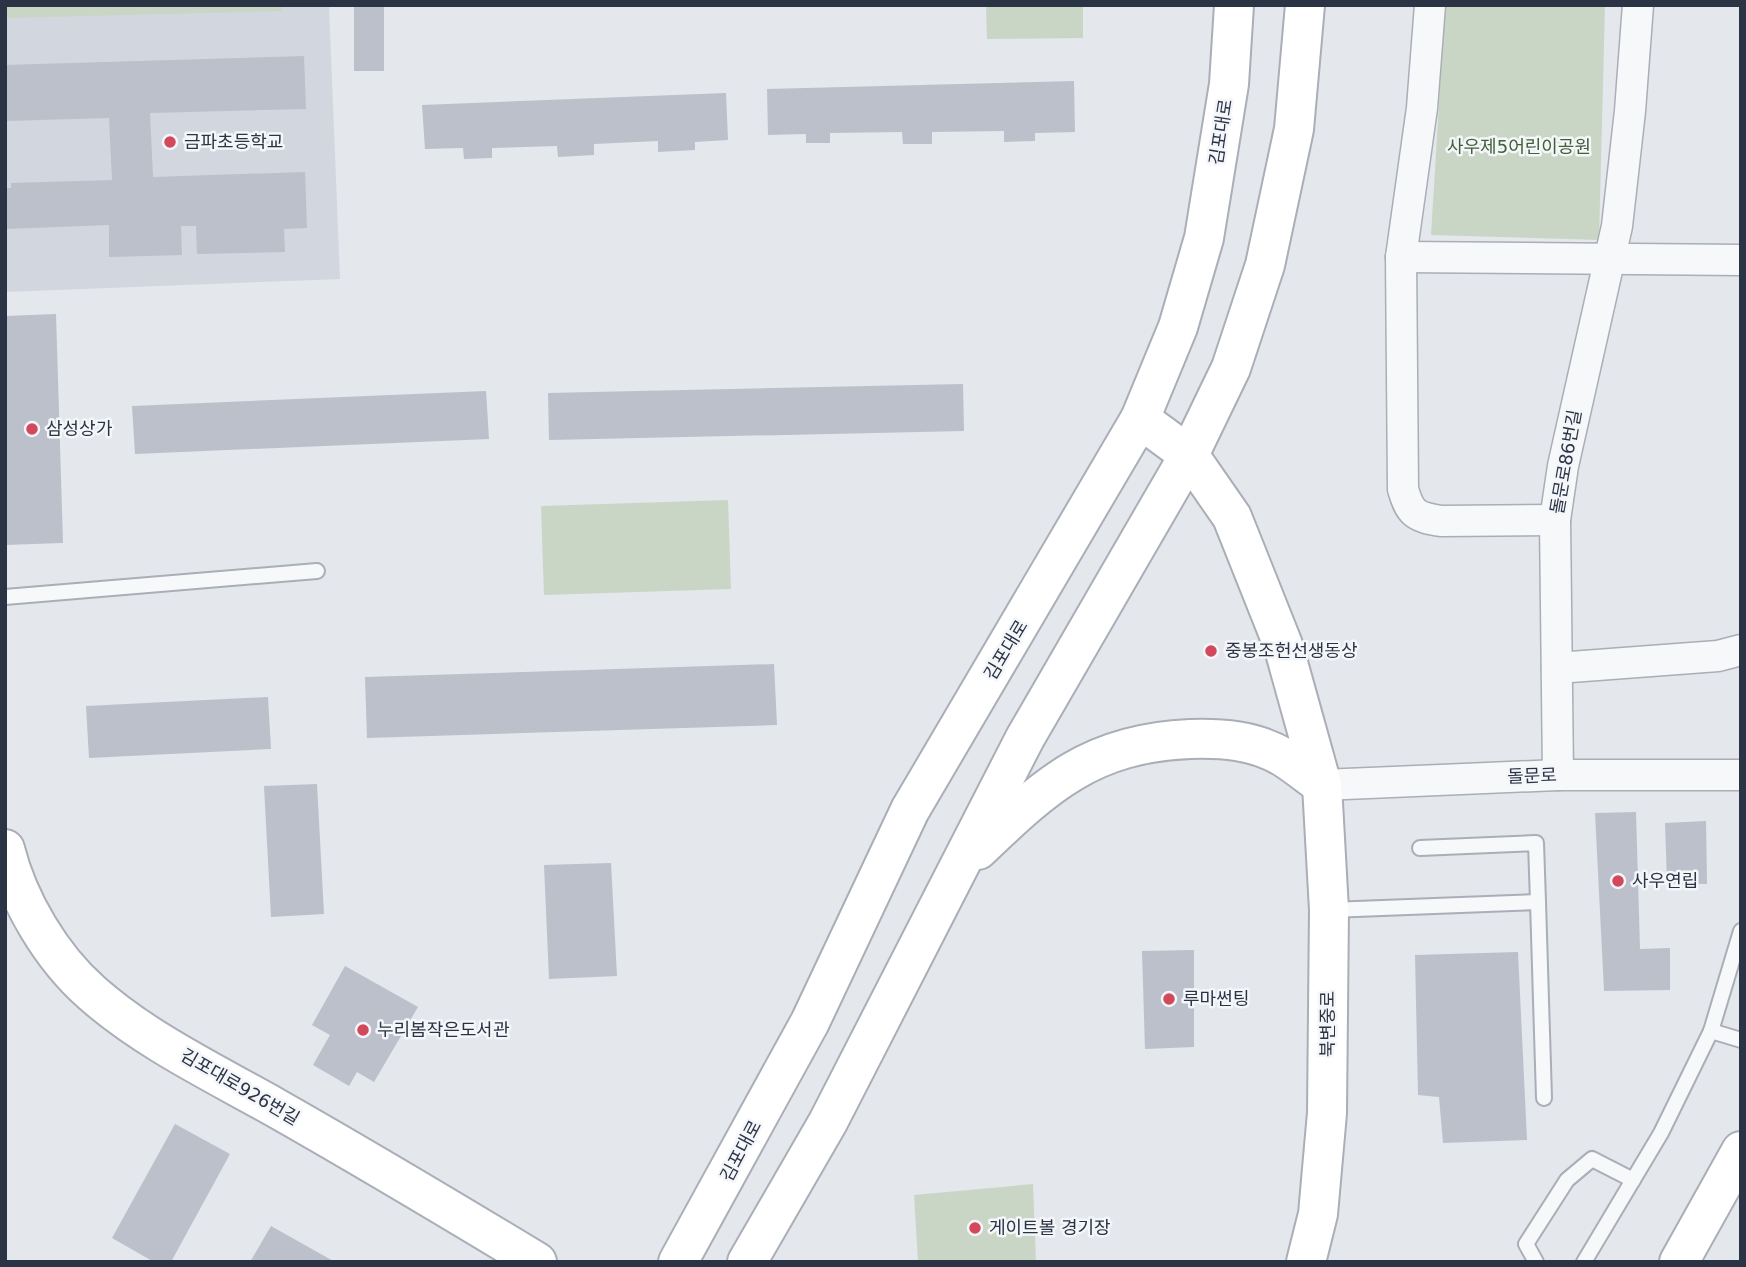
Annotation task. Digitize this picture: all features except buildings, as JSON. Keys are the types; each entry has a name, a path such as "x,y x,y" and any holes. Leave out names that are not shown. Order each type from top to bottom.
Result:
{"main road":[{"name":"김포대로","path":"678,1262 810,1022 911,810 1140,419 1178,327 1204,239 1229,84 1234,5"},
{"path":"747,1262 828,1122 1025,738 1189,455 1231,368 1265,265 1294,129 1305,5"},
{"name":"북변중로","path":"1140,419 1189,455 1231,517 1257,579 1301,702 1322,785 1329,910 1325,1164 1318,1214 1306,1262"},
{"path":"954,874 1020,810 1077,767 1120,748 1161,740 1228,737 1281,756 1322,785"},
{"name":"김포대로926번길","path":"5,849 10,869 37,925 63,962 92,993 138,1026 200,1064 537,1262"},
{"path":"1679,1262 1741,1151"}],"street":[{"path":"1430,5 1422,108 1401,257 1403,489 1408,508 1422,518 1441,521 1555,520"},
{"name":"돌문로86번길","path":"1558,775 1555,520 1563,467 1617,226 1638,5"},
{"path":"1401,257 1741,260"},
{"path":"1557,668 1718,656 1741,650"},
{"name":"돌문로","path":"1322,785 1558,775 1741,775"}],"lane":[{"path":"5,597 317,570"},
{"path":"1420,848 1536,843 1544,1098"},
{"path":"1329,910 1538,902"},
{"path":"1584,1262 1661,1133 1712,1031 1741,931"},
{"path":"1712,1031 1741,1040"},
{"path":"1536,1262 1526,1244 1567,1180 1592,1159 1633,1180"}],"shaded area":[{"name":"금파초등학교","path":"5,5 329,5 340,279 5,292"}],"green space":[{"path":"5,5 282,5 282,11 5,18"},
{"path":"986,5 1083,5 1083,38 987,39"},
{"name":"사우제5어린이공원","path":"1445,5 1605,5 1599,240 1431,235"},
{"path":"728,500 731,589 544,595 541,506"},
{"name":"게이트볼 경기장","path":"1033,1184 1036,1262 918,1262 914,1195"}],"place":[{"name":"금파초등학교","path":"170,142"},
{"name":"삼성상가","path":"32,429"},
{"name":"중봉조헌선생동상","path":"1211,651"},
{"name":"사우연립","path":"1618,881"},
{"name":"루마썬팅","path":"1169,999"},
{"name":"누리봄작은도서관","path":"363,1030"},
{"name":"게이트볼 경기장","path":"975,1228"}]}
